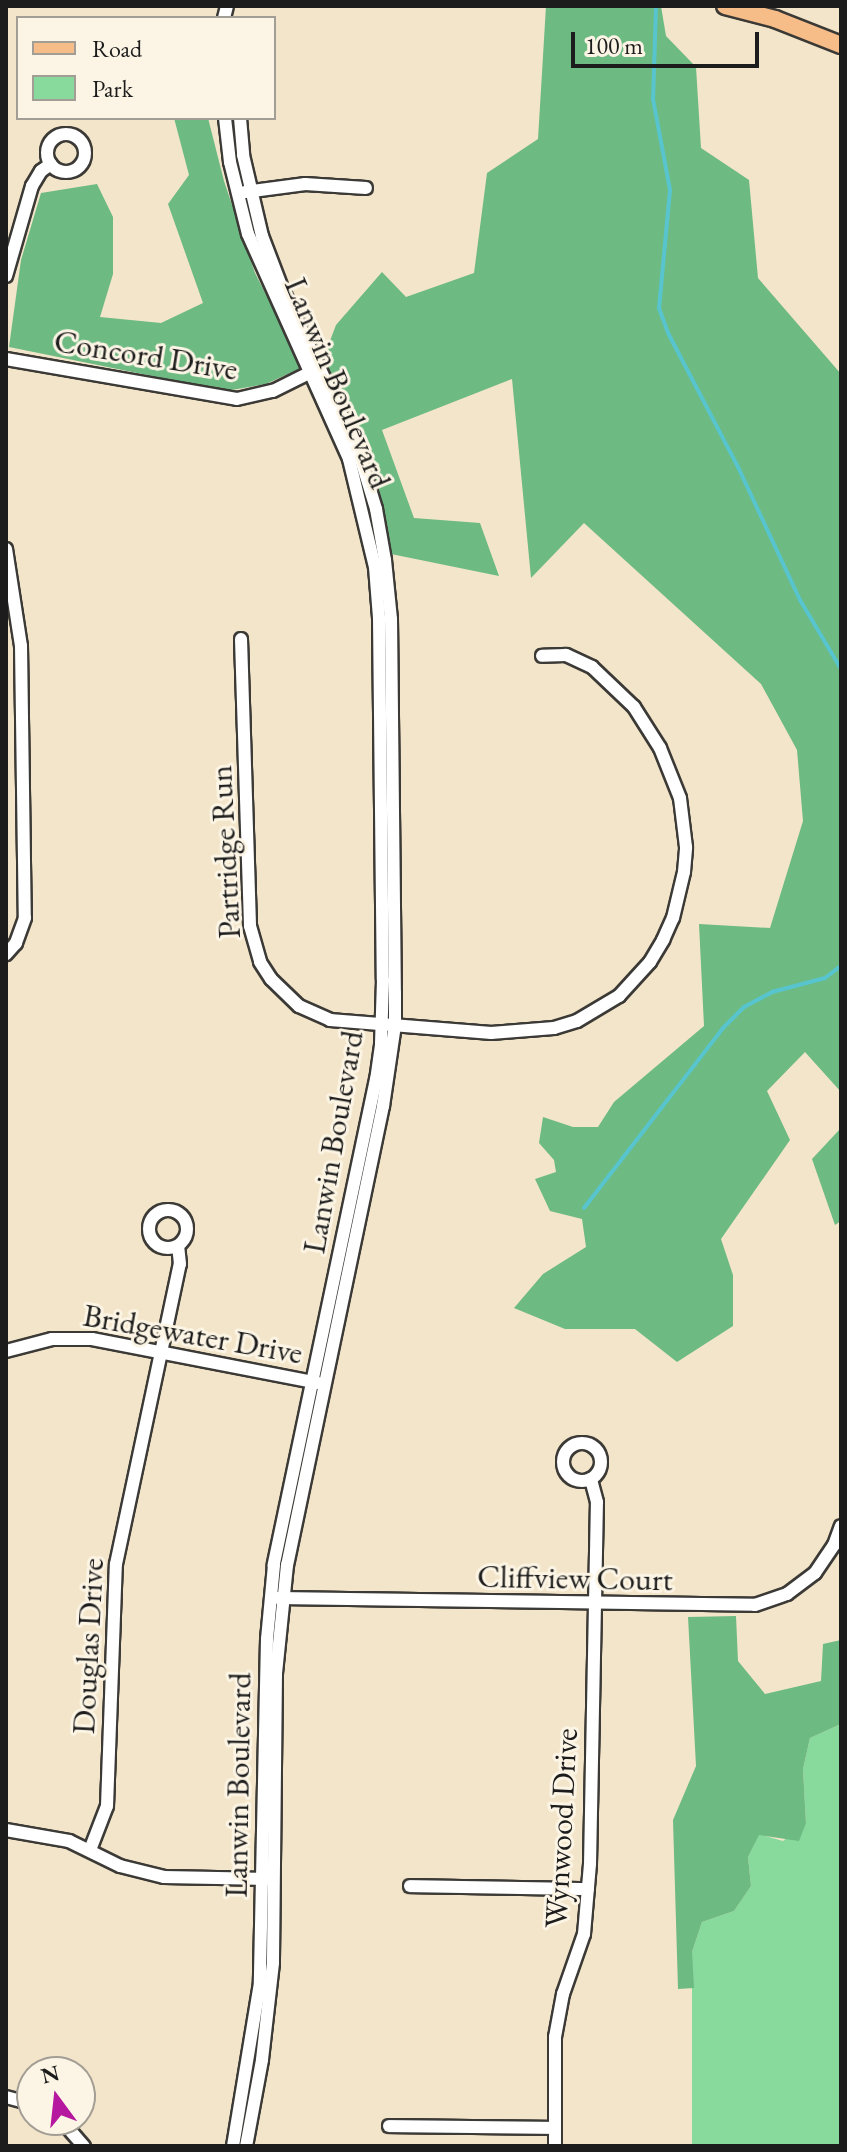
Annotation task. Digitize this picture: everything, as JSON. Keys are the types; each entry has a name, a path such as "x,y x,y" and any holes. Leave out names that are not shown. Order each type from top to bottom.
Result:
{"main road":[{"path":"725,6 775,19 841,45"}],"street":[{"name":"Lanwin Boulevard","path":"226,120 244,193 282,288 316,370 358,450 376,509 391,619 389,1024 383,1106 319,1383 287,1565 277,1598 268,1879 269,2014 246,2146"},
{"name":"Lanwin Boulevard","path":"240,120 244,193"},
{"path":"6,276 32,186 41,171 51,164"},
{"path":"244,193 305,184 366,188"},
{"name":"Concord Drive","path":"6,359 237,399 273,391 316,370"},
{"path":"6,549 21,646 25,918 16,943 6,954"},
{"name":"Partridge Run","path":"241,639 250,926 253,944 271,979 299,1006 330,1020 509,1034 554,1028 577,1021 599,1010 637,979 650,962 673,918 684,872 684,822 671,771 634,707 610,680 592,667 566,655 542,656"},
{"name":"Douglas Drive","path":"90,1850 107,1806 116,1564 180,1264 178,1246"},
{"name":"Bridgewater Drive","path":"6,1351 72,1337 161,1350 319,1383"},
{"name":"Wynwood Drive","path":"555,2146 558,2012 584,1934 588,1889 597,1502 591,1479"},
{"name":"Cliffview Court","path":"277,1598 736,1607 773,1600 815,1573 834,1545 841,1526"},
{"path":"6,1830 40,1833 90,1850 120,1866 164,1877 268,1879"},
{"name":"Lanwin Boulevard","path":"233,2146 255,2027 268,1879"},
{"path":"410,1886 588,1889"},
{"path":"389,2126 555,2128"}],"green space":[{"path":"546,6 661,6 666,36 696,67 701,148 749,180 758,278 841,374 841,1092 805,1052 767,1091 790,1140 721,1239 733,1275 733,1326 677,1362 635,1329 565,1329 514,1308 543,1274 586,1247 582,1219 550,1211 535,1179 556,1172 554,1160 539,1143 543,1117 573,1127 598,1127 614,1102 704,1026 699,924 770,928 803,821 797,750 761,684 584,523 531,578 512,379 382,430 414,518 480,523 499,576 391,554 367,454 323,359 336,325 382,272 406,297 474,273 487,173 538,139"},
{"path":"175,120 209,120 224,181 255,273 303,367 266,384 226,391 9,347 21,260 41,193 97,184 113,217 113,274 100,317 161,323 203,303 168,204 189,175"},
{"path":"841,1128 841,1221 835,1225 812,1159"},
{"path":"736,1616 738,1661 765,1694 821,1681 823,1644 841,1640 841,1724 810,1738 803,1769 806,1823 799,1841 759,1835 748,1857 751,1886 734,1911 702,1922 692,1952 694,1988 678,1989 673,1820 696,1766 688,1617"},
{"path":"841,1724 841,2146 692,2146 692,1952 702,1922 734,1911 751,1886 748,1857 759,1834 783,1841 806,1823 803,1769 810,1738"}],"waterway":[{"path":"656,6 653,99 670,190 659,308 668,333 738,467 800,600 841,669"},
{"path":"584,1208 723,1028 744,1007 772,992 825,978 841,966"}]}
